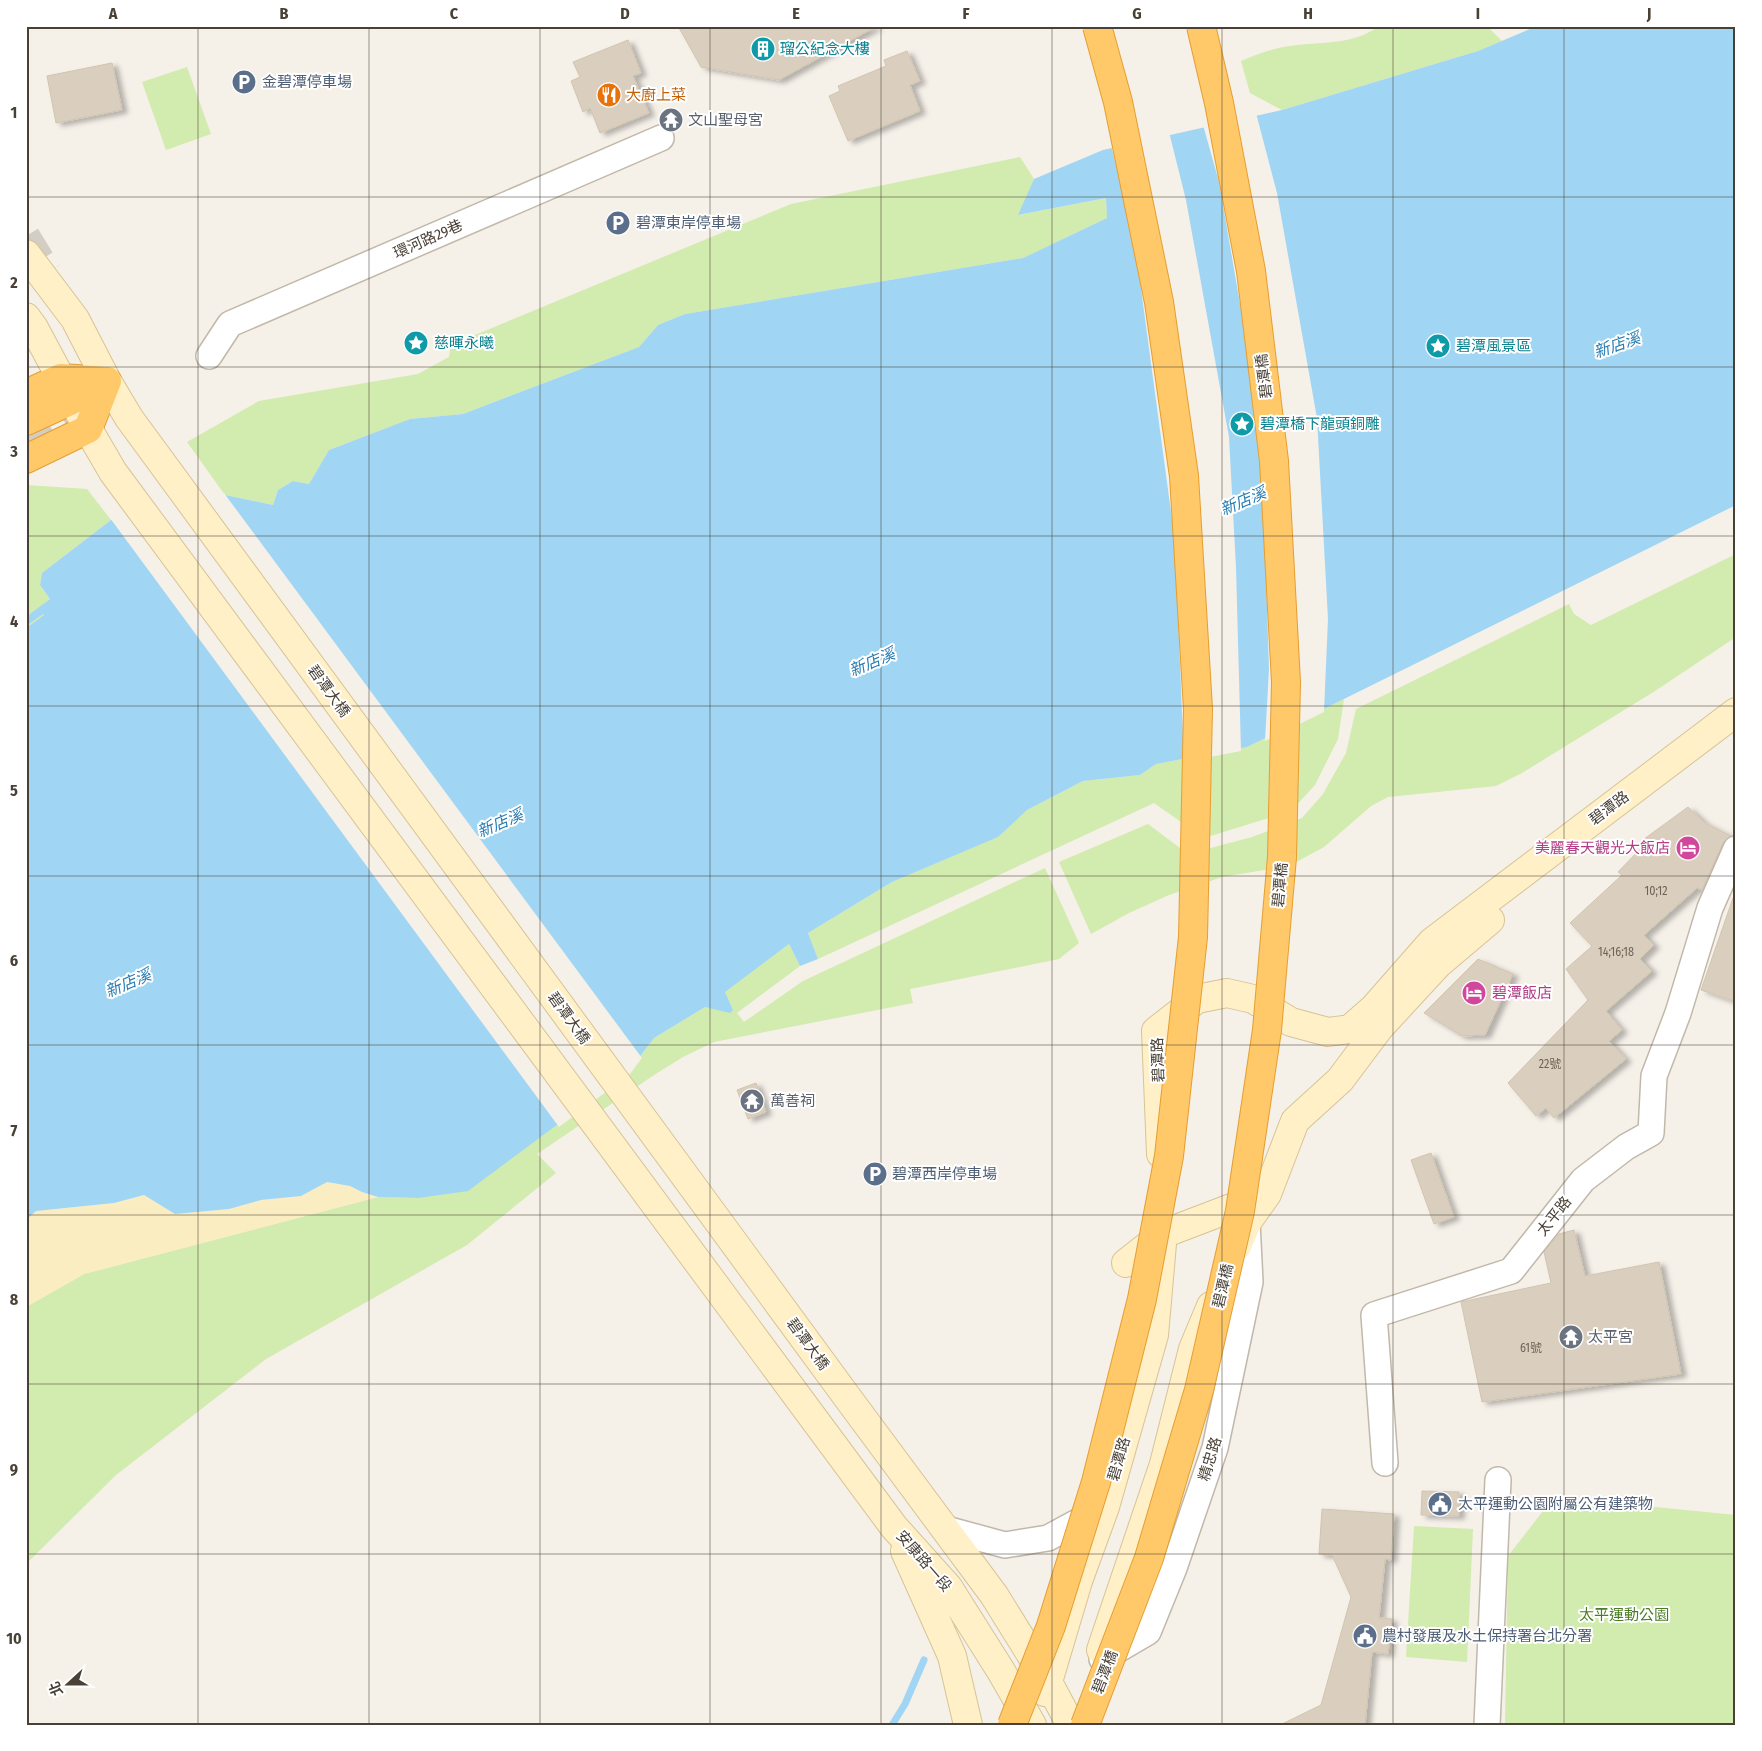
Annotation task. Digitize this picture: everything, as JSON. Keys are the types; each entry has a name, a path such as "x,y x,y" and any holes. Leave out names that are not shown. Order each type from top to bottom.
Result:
{"highway":[{"path":"1012,1725 1051,1626 1093,1491 1142,1299 1169,1156 1193,937 1198,709 1184,476 1159,302 1118,102 1096,26"},
{"name":"碧潭橋","path":"1085,1725 1149,1558 1199,1390 1240,1211 1267,1030 1282,857 1286,682 1274,461 1251,271 1219,103 1200,26"},
{"path":"26,394 67,389 106,381"},
{"path":"26,458 88,429 106,381"},
{"path":"26,421 67,389"}],"main road":[{"name":"碧潭大橋","path":"26,254 75,319 106,381 129,418 850,1401 994,1594 1048,1682"},
{"path":"26,317 113,472 894,1527"},
{"name":"碧潭路","path":"1036,1725 1078,1581 1105,1508 1154,1335 1163,1234 1156,1031 1198,999 1227,993 1253,999 1291,1022 1328,1032 1350,1029 1374,1008 1432,942 1736,712"},
{"name":"碧潭路","path":"1075,1725 1164,1464 1193,1349 1247,1222 1268,1194 1295,1121 1340,1080 1379,1028 1438,964 1582,842 1736,734"},
{"path":"1126,1263 1163,1234 1268,1194"},
{"name":"安康路一段","path":"894,1527 952,1656 968,1725"},
{"name":"安康路一段","path":"894,1527 948,1587 1002,1671 1032,1725"},
{"path":"1048,1682 1070,1725"}],"street":[{"name":"環河路29巷","path":"209,356 230,324 661,138"},
{"name":"太平路","path":"1385,1464 1374,1315 1511,1271 1583,1180 1626,1147 1651,1133 1654,1076 1678,1013 1710,908 1736,849"},
{"name":"精忠路","path":"1098,1662 1148,1632 1174,1568 1212,1457 1250,1282 1247,1222"},
{"path":"1487,1725 1498,1480"},
{"path":"946,1530 1005,1545 1048,1538 1105,1508"}],"green space":[{"path":"1379,26 1487,26 1502,41 1478,51 1282,110 1250,93 1241,61 1282,47 1350,39 1370,32"},
{"path":"187,67 211,134 166,150 142,82"},
{"path":"1020,157 1034,179 1019,215 1106,198 1107,218 1023,258 685,314 658,325 639,347 463,414 410,419 329,450 309,484 293,481 278,490 273,505 225,495 187,442 259,401 418,374 449,357 451,345 791,204"},
{"path":"26,485 87,489 111,520 42,573 40,585 50,599 39,608 44,615 26,628"},
{"path":"1736,554 1736,637 1655,691 1522,773 1496,786 1388,797 1371,806 1324,847 1289,866 1222,877 1169,895 1129,913 1091,934 1059,862 1148,824 1188,854 1252,837 1302,818 1323,794 1346,753 1356,709 1569,604 1574,614 1591,625"},
{"path":"1344,699 1338,739 1315,785 1291,811 1204,838 1154,803 818,959 808,933 892,882 997,837 1027,810 1083,781 1140,775 1156,764 1247,747"},
{"path":"1045,868 1079,943 1059,959 910,989 913,1003 714,1042 683,1057 537,1154 556,1173 467,1245 266,1359 116,1475 26,1564 26,1307 84,1274 378,1197 418,1198 628,1072 654,1038 705,1007 733,1010 724,992 789,944 800,966 737,1013 744,1022 803,981"},
{"name":"太平運動公園","path":"1554,1497 1736,1515 1736,1725 1505,1725 1508,1556"},
{"path":"1414,1526 1473,1529 1467,1662 1406,1657"}],"sand":[{"path":"327,1182 350,1186 378,1197 84,1274 26,1307 26,1220 36,1211 114,1203 144,1195 176,1214 229,1209 261,1200 301,1196"}],"water":[{"name":"新店溪","path":"1537,26 1736,26 1736,505 1247,747 1156,764 1140,775 1083,781 1027,810 998,837 892,882 808,933 818,959 800,966 789,944 725,992 733,1010 730,1013 705,1007 654,1038 628,1072 468,1191 418,1198 378,1197 350,1186 327,1182 301,1196 261,1200 229,1209 175,1214 144,1195 114,1203 36,1211 26,1220 26,628 44,615 26,626 26,617 50,599 40,585 42,573 111,520 225,495 273,505 278,490 293,481 309,484 329,450 410,419 463,414 639,347 658,325 685,314 1023,258 1107,218 1106,198 1018,215 1034,179 1103,150 1282,110 1478,51"}],"pier":[{"path":"1256,113 1277,193 1317,418 1328,619 1324,712 1265,741 1269,669 1261,426 1219,182 1203,125"},
{"path":"1169,132 1186,200 1229,437 1236,567 1241,751 1184,762 1175,542 1135,244 1111,145"},
{"path":"224,493 642,1058 630,1074 559,1127 110,518"}],"building":[{"name":"瑠公紀念大樓","path":"678,26 877,26 779,80 701,67"},
{"name":"大廚上菜","path":"628,40 641,73 633,76 649,113 600,133 590,108 583,112 571,81 580,77 573,62"},
{"path":"907,51 920,81 910,85 920,111 848,141 829,96 840,91 838,86 886,66 884,60"},
{"path":"112,63 122,110 56,123 47,76"},
{"path":"1688,807 1705,823 1731,836 1723,843 1702,890 1697,888 1644,935 1654,945 1640,959 1652,971 1606,1011 1622,1030 1609,1041 1626,1059 1554,1118 1546,1108 1536,1116 1508,1083 1588,1000 1566,969 1592,946 1570,923 1622,875 1618,872 1643,846 1640,842"},
{"path":"1733,898 1736,898 1736,1002 1701,990"},
{"name":"碧潭飯店","path":"1478,959 1513,974 1485,1035 1462,1036 1424,1013"},
{"name":"萬善祠","path":"756,1083 766,1112 748,1119 737,1090"},
{"path":"1431,1153 1454,1217 1434,1224 1411,1160"},
{"name":"太平宮","path":"1574,1230 1585,1276 1659,1262 1681,1374 1482,1402 1461,1302 1551,1283 1544,1252 1559,1234"},
{"name":"太平運動公園附屬公有建築物","path":"1422,1491 1459,1492 1459,1516 1421,1515"},
{"path":"1322,1509 1394,1514 1391,1560 1385,1559 1379,1618 1392,1619 1388,1654 1372,1652 1365,1725 1280,1725 1321,1705 1351,1597 1332,1555 1319,1554"}],"waterway":[{"path":"892,1725 905,1704 924,1660"}],"tunnel":[{"path":"26,236 48,272"},
{"path":"26,441 61,417 78,397"}],"place":[{"name":"瑠公紀念大樓","path":"763,49"},
{"name":"金碧潭停車場","path":"244,82"},
{"name":"大廚上菜","path":"609,95"},
{"name":"文山聖母宮","path":"671,120"},
{"name":"碧潭東岸停車場","path":"618,223"},
{"name":"慈暉永曦","path":"416,343"},
{"name":"碧潭風景區","path":"1438,346"},
{"name":"碧潭橋下龍頭銅雕","path":"1242,424"},
{"name":"美麗春天觀光大飯店","path":"1688,848"},
{"name":"碧潭飯店","path":"1474,993"},
{"name":"萬善祠","path":"752,1101"},
{"name":"碧潭西岸停車場","path":"875,1174"},
{"name":"太平宮","path":"1571,1337"},
{"name":"太平運動公園附屬公有建築物","path":"1440,1504"},
{"name":"農村發展及水土保持署台北分署","path":"1365,1636"}]}
